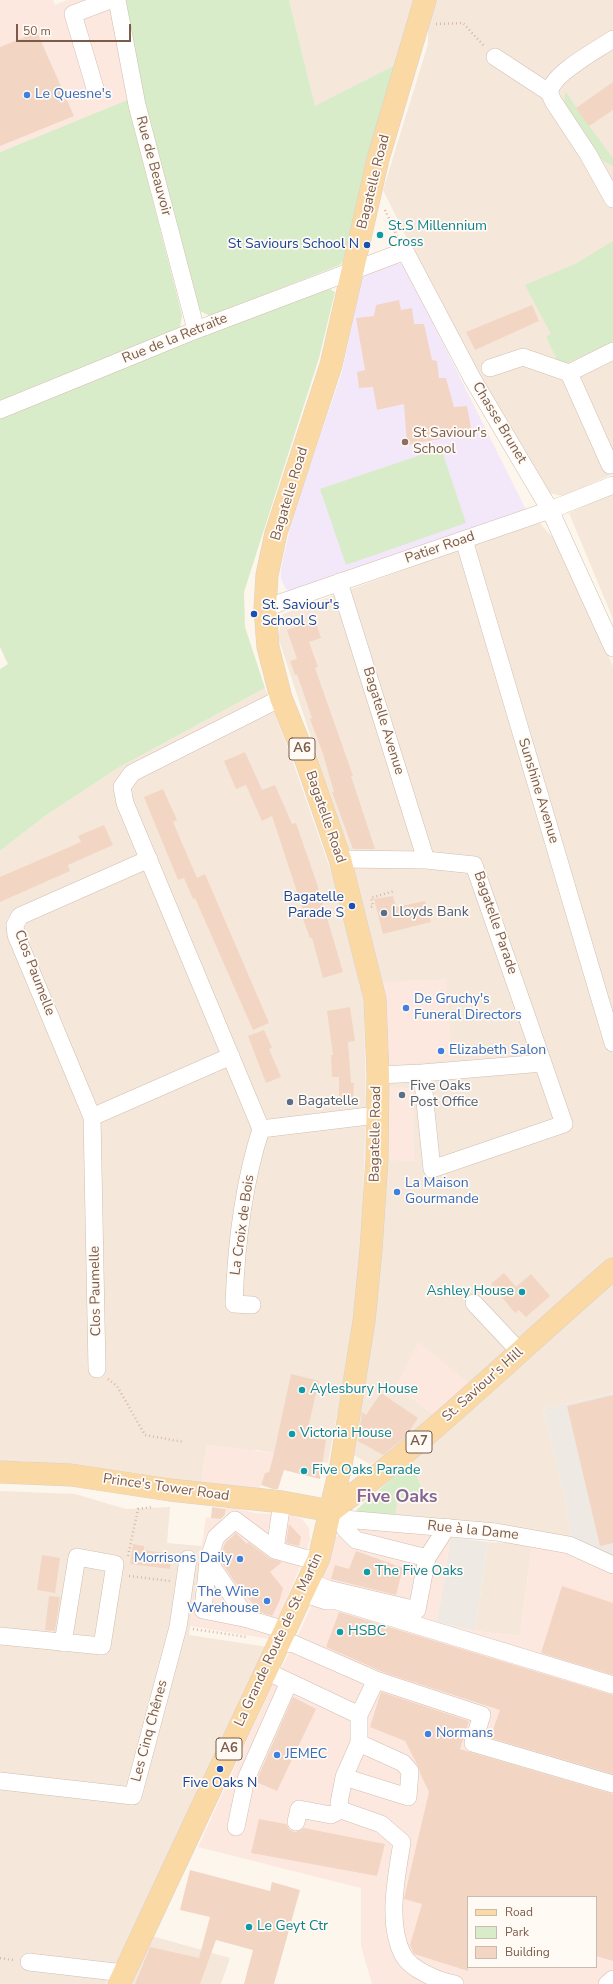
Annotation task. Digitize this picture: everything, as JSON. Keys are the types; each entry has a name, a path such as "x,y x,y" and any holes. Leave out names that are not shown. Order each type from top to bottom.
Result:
{"main road":[{"name":"Bagatelle Road","path":"338,1515 341,1465 368,1286 377,1159 376,1115 378,1075 375,999 340,859 307,762 281,698 268,647 265,608 267,575 276,533 332,365 378,159 425,0"},
{"name":"St. Saviour's Hill","path":"338,1515 374,1479 440,1424 613,1269"},
{"path":"341,1465 347,1478 357,1484 374,1479"},
{"name":"Prince's Tower Road","path":"0,1472 71,1475 170,1490 282,1502 338,1515"},
{"name":"La Grande Route de St. Martin","path":"121,1978 338,1515"}],"street":[{"path":"95,88 73,14 110,0"},
{"name":"Rue de Beauvoir","path":"117,0 137,105 196,330"},
{"path":"550,93 552,86 560,75 613,39"},
{"path":"495,57 550,93 553,101 610,189"},
{"path":"352,272 405,251"},
{"name":"Chasse Brunet","path":"405,251 472,378 550,510 613,648"},
{"name":"Rue de la Retraite","path":"0,410 196,330 352,272"},
{"path":"490,368 523,357 569,373 613,351"},
{"path":"569,373 610,465"},
{"name":"Patier Road","path":"265,608 550,510 613,485"},
{"name":"Sunshine Avenue","path":"464,540 610,1022 613,1043"},
{"name":"Bagatelle Avenue","path":"339,582 426,860"},
{"path":"281,698 132,773 122,787 125,803 232,1056 261,1129 376,1115"},
{"name":"Clos Paumelle","path":"97,1369 92,1117 16,935 15,924 20,916 149,859"},
{"name":"Bagatelle Parade","path":"340,859 426,860 474,865 564,1124 432,1169 422,1074"},
{"path":"92,1117 232,1056"},
{"path":"378,1075 422,1074 543,1063"},
{"name":"La Croix de Bois","path":"252,1305 234,1304 236,1256 250,1168 261,1129"},
{"path":"474,1303 520,1352"},
{"path":"275,1550 282,1502"},
{"path":"338,1515 345,1529 356,1540 427,1558"},
{"name":"Rue à la Dame","path":"338,1515 446,1528 496,1532 570,1545 613,1565"},
{"path":"319,1558 304,1558 275,1550 235,1520 216,1537 208,1561 203,1610 248,1619 282,1636 294,1644 376,1680 482,1715 473,1743 613,1784"},
{"path":"305,1587 328,1589 417,1610 427,1558 446,1528"},
{"path":"0,1636 63,1643 102,1646 114,1569 77,1557 63,1643"},
{"name":"Les Cinq Chênes","path":"0,1781 133,1796 178,1626 188,1559"},
{"path":"208,1561 248,1619"},
{"path":"305,1587 326,1601 337,1601 613,1685"},
{"path":"266,1671 359,1715"},
{"path":"341,1810 339,1803 344,1777 359,1743 359,1715 376,1680"},
{"path":"236,1827 246,1779 289,1682"},
{"path":"344,1777 408,1797 410,1771 403,1763 359,1743"},
{"path":"296,1822 299,1808 331,1815 341,1810 381,1824 402,1842 394,1897 396,1929 403,1956 421,1972 442,1981 455,1984"},
{"path":"29,1962 121,1978"},
{"path":"607,1984 613,1979"}],"path":[{"path":"418,25 463,23 495,57"},
{"path":"370,195 380,200 405,251"},
{"path":"354,913 373,906 371,898 394,891"},
{"path":"97,1369 117,1386 145,1435 184,1442"},
{"path":"114,1569 129,1556 138,1508 154,1507"},
{"path":"114,1569 184,1583"},
{"path":"178,1626 248,1637"}],"shaded area":[{"path":"0,0 53,0 55,5 67,0 109,0 127,100 0,152"},
{"path":"289,0 417,0 397,64 315,107"},
{"path":"433,0 613,0 613,474 563,496 549,493 447,319 383,190 428,44 428,21"},
{"name":"St Saviour's School","path":"397,263 404,265 527,512 293,594 286,589 281,579 281,569 292,519 342,372 362,278 365,275"},
{"path":"613,493 613,619 569,513"},
{"path":"538,521 560,546 613,666 613,1260 388,1458 370,1464 353,1455 384,1087 382,982 351,859 278,637 283,614"},
{"path":"265,688 294,765 336,886 364,1003 366,1108 361,1262 355,1319 328,1463 257,1450 250,1451 207,1445 201,1487 23,1461 0,1462 0,851 45,816 118,768"},
{"path":"446,979 452,1059 384,1066 382,982"},
{"path":"384,1087 413,1088 414,1161 383,1160"},
{"path":"613,1280 613,1393 543,1409 566,1502 571,1539 395,1520 396,1500 426,1498 411,1462"},
{"path":"418,1342 471,1385 435,1416 396,1387"},
{"path":"613,1393 613,1559 571,1539 566,1502 543,1409"},
{"path":"207,1445 274,1453 269,1472 265,1473 259,1491 201,1487"},
{"path":"0,1491 75,1494 126,1509 170,1507 167,1543 202,1546 189,1635 268,1647 106,1984 0,1984"},
{"path":"227,1506 255,1513 291,1515 302,1519 309,1528 310,1540 304,1558 270,1639 190,1626 206,1517 225,1520"},
{"path":"352,1527 451,1537 437,1622 475,1631 520,1636 532,1544 576,1555 613,1572 613,1984 372,1984 361,1946 361,1888 198,1847 272,1685 294,1644 313,1602 336,1537 345,1529"},
{"path":"451,1537 488,1542 475,1631 437,1622"},
{"path":"488,1542 532,1544 520,1636 475,1631"},
{"path":"152,1936 230,1958 221,1984 125,1984"}],"green space":[{"path":"123,0 289,0 315,106 397,64 348,255 340,265 210,316 194,308 138,91"},
{"path":"565,91 613,158 613,166 600,159 564,103"},
{"path":"127,100 182,315 180,328 0,402 0,152"},
{"path":"613,241 613,342 560,366 546,337 551,334 525,285 577,263"},
{"path":"326,287 335,292 319,358 244,592 245,627 265,688 118,768 45,816 0,851 0,669 8,664 0,647 0,417"},
{"path":"441,448 466,523 346,565 320,489"},
{"path":"411,1462 426,1498 397,1500 395,1520 363,1517 356,1510"}],"building":[{"path":"37,32 74,116 0,146 0,47"},
{"path":"613,82 613,110 589,126 576,108"},
{"path":"399,300 401,310 412,308 414,324 424,324 432,360 437,361 439,378 446,378 454,407 467,406 472,433 407,445 404,404 377,410 373,387 359,388 357,372 365,370 356,318 374,316 376,305"},
{"path":"532,305 539,321 475,350 466,332"},
{"path":"315,620 321,638 309,642 318,667 315,668 353,776 351,776 375,849 353,849 332,792 334,792 323,754 310,719 312,718 297,674 295,675 290,661 297,659 287,630"},
{"path":"245,752 262,790 275,785 292,824 296,823 318,887 343,972 323,978 312,938 310,938 300,911 303,910 272,816 262,821 246,785 236,789 224,761"},
{"path":"163,789 177,820 173,822 197,878 205,874 269,1023 253,1030 195,898 193,899 184,878 178,880 144,797"},
{"path":"104,825 113,845 68,865 70,871 0,902 0,877 81,842 78,836"},
{"path":"393,896 396,907 425,901 431,922 383,934 374,899"},
{"path":"350,1007 355,1041 348,1042 351,1083 354,1083 353,1106 339,1105 339,1077 332,1077 331,1055 333,1055 327,1011"},
{"path":"264,1030 272,1048 269,1049 281,1077 266,1083 248,1036"},
{"name":"Ashley House","path":"504,1273 516,1287 531,1274 550,1296 526,1317 519,1310 515,1313 491,1284"},
{"path":"291,1374 319,1381 306,1436 326,1440 320,1479 284,1470 278,1489 273,1489 261,1485 265,1473 269,1472"},
{"path":"381,1393 418,1418 405,1437 383,1455 358,1441 362,1412 366,1415"},
{"path":"613,1395 613,1543 600,1546 567,1406"},
{"path":"212,1507 226,1509 225,1515 221,1519 211,1518"},
{"path":"289,1524 301,1537 299,1546 286,1543"},
{"path":"236,1533 247,1544 248,1542 269,1558 282,1562 270,1572 283,1588 279,1602 272,1616 260,1612 234,1581 219,1559 225,1543"},
{"path":"133,1544 144,1546 144,1550 172,1554 170,1569 130,1564"},
{"name":"The Five Oaks","path":"356,1551 403,1568 396,1595 331,1579 335,1565 349,1569"},
{"path":"42,1555 60,1558 55,1593 37,1590"},
{"path":"562,1586 613,1603 613,1675 541,1653"},
{"path":"49,1596 60,1597 55,1631 45,1630"},
{"path":"339,1612 613,1695 613,1774 490,1738 500,1710 385,1673 326,1647"},
{"path":"381,1692 469,1721 460,1749 613,1794 613,1961 597,1956 597,1896 467,1896 468,1971 414,1954 410,1945 422,1904 404,1899 429,1792 405,1741 370,1727"},
{"path":"293,1697 316,1709 277,1791 256,1782"},
{"path":"259,1819 286,1824 289,1829 294,1832 304,1828 385,1844 377,1876 251,1853"},
{"name":"Le Geyt Ctr","path":"190,1870 270,1891 272,1882 300,1890 274,1984 244,1984 253,1950 216,1940 200,1984 135,1984 150,1947 199,1958 210,1917 180,1910"}],"place":[{"name":"Le Quesne's","path":"27,95"},
{"name":"St.S Millennium Cross","path":"380,235"},
{"name":"St Saviours School N","path":"367,245"},
{"name":"St Saviour's School","path":"405,442"},
{"name":"St. Saviour's School S","path":"254,614"},
{"name":"Bagatelle Parade S","path":"352,906"},
{"name":"Lloyds Bank","path":"384,913"},
{"name":"De Gruchy's Funeral Directors","path":"406,1008"},
{"name":"Elizabeth Salon","path":"441,1051"},
{"name":"Five Oaks Post Office","path":"402,1095"},
{"name":"Bagatelle","path":"290,1102"},
{"name":"La Maison Gourmande","path":"397,1192"},
{"name":"Ashley House","path":"522,1292"},
{"name":"Aylesbury House","path":"302,1390"},
{"name":"Victoria House","path":"292,1434"},
{"name":"Five Oaks Parade","path":"304,1471"},
{"name":"Morrisons Daily","path":"240,1559"},
{"name":"The Five Oaks","path":"367,1572"},
{"name":"The Wine Warehouse","path":"267,1601"},
{"name":"HSBC","path":"340,1632"},
{"name":"Normans","path":"428,1734"},
{"name":"JEMEC","path":"277,1755"},
{"name":"Five Oaks N","path":"220,1769"},
{"name":"Le Geyt Ctr","path":"249,1927"}],"district":[{"name":"Five Oaks","path":"397,1498"}]}
